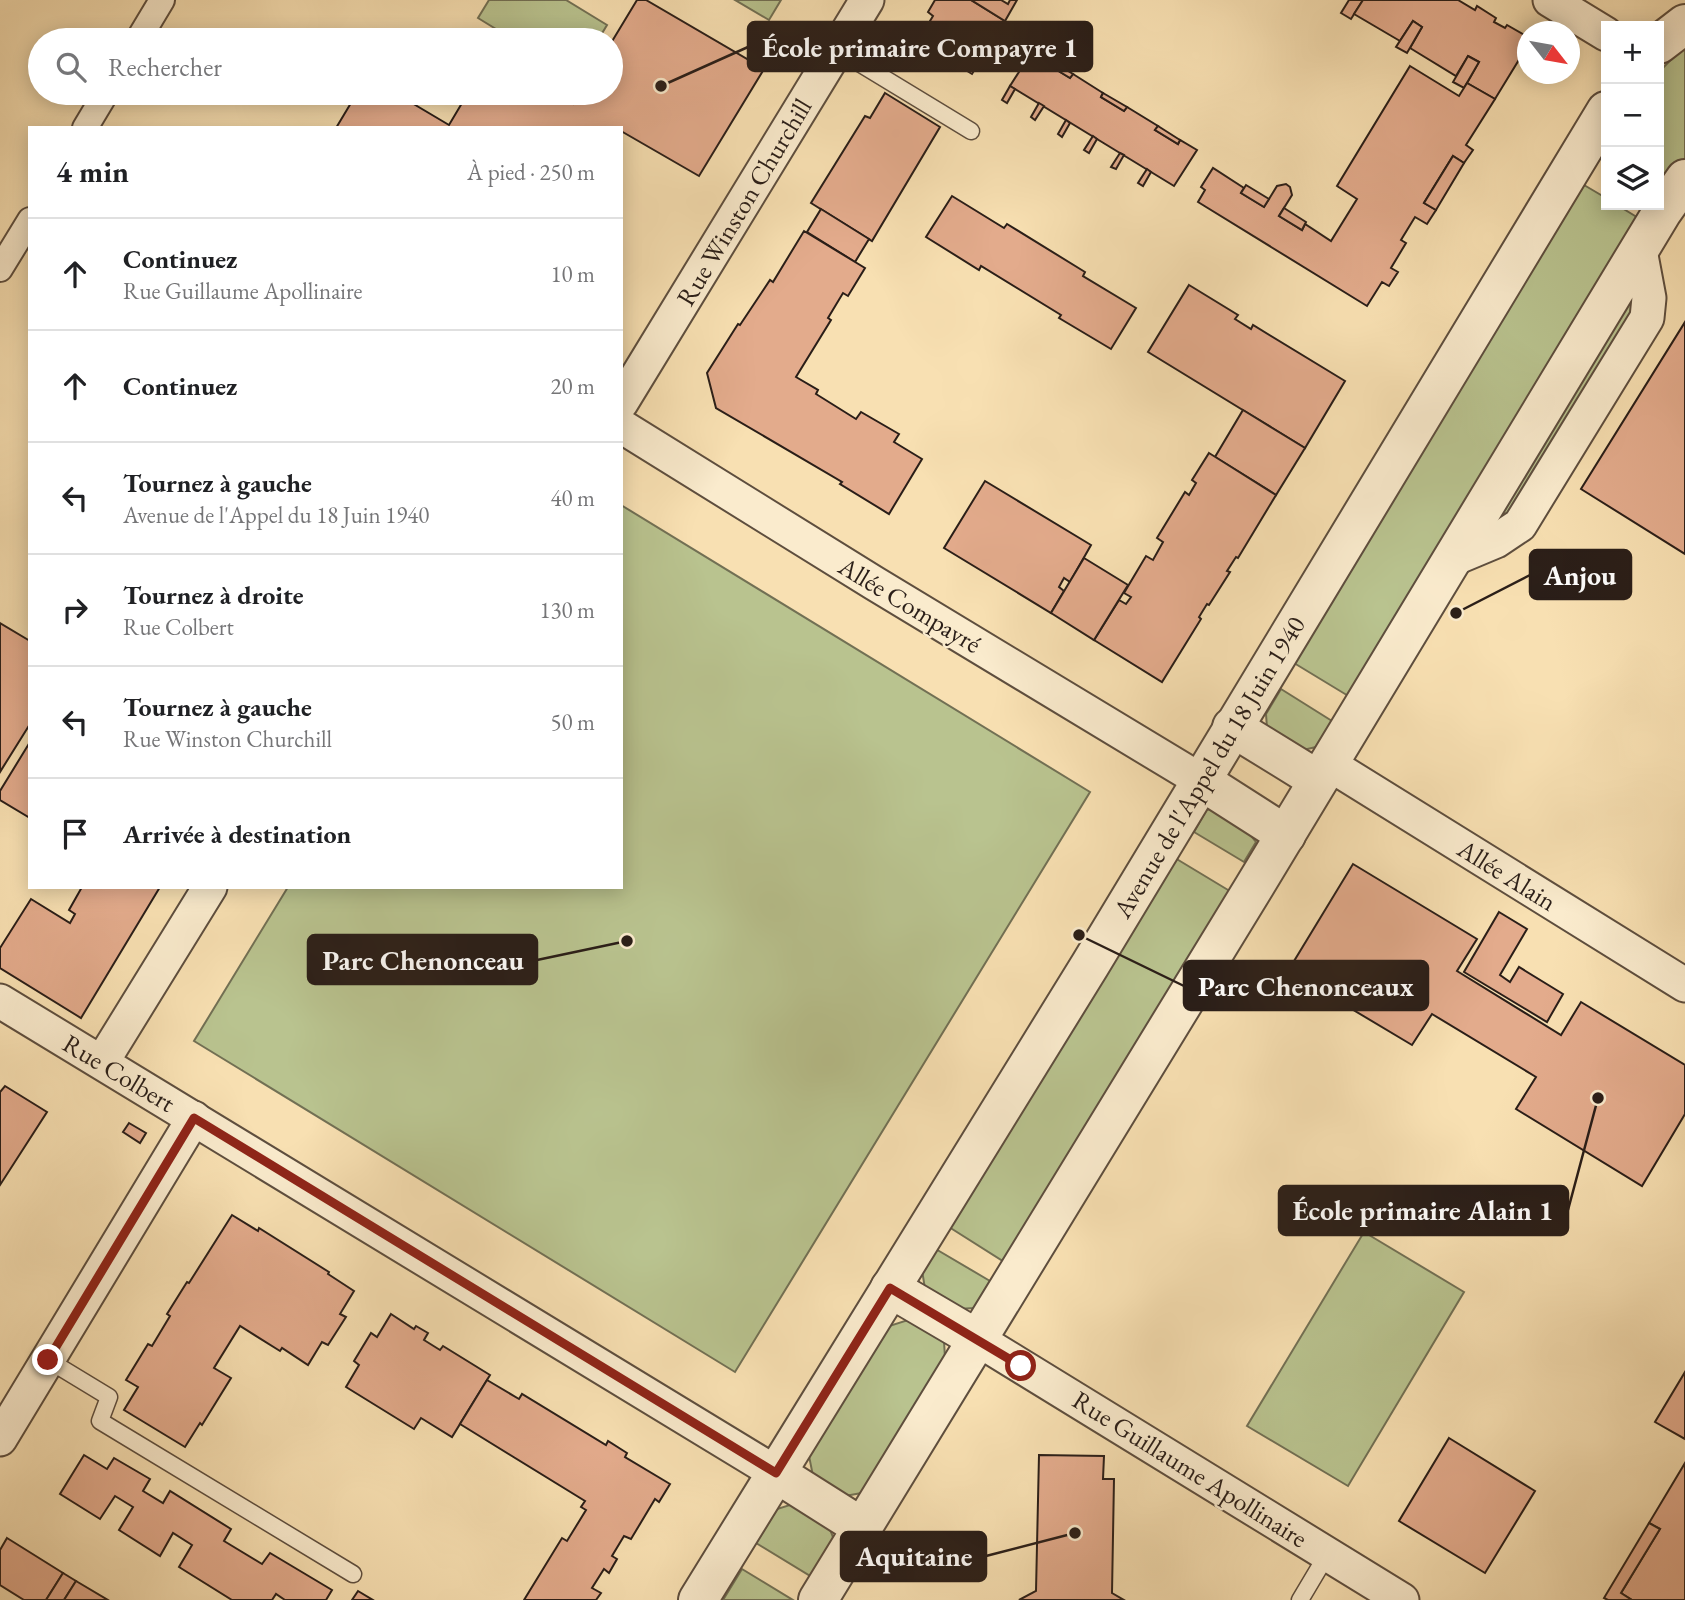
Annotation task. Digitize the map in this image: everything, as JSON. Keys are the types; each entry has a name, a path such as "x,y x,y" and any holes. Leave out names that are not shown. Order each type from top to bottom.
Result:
{"street":[{"path":"146,28 163,0"},
{"name":"Rue Winston Churchill","path":"623,400 866,0"},
{"path":"1550,0 1601,31"},
{"path":"1664,40 1685,24"},
{"path":"86,126 99,105"},
{"name":"Avenue de l'Appel du 18 Juin 1940","path":"698,1600 1090,965 1601,119"},
{"path":"818,1600 1685,179"},
{"path":"0,269 28,223"},
{"name":"Allée Compayré","path":"623,427 1200,780"},
{"path":"1232,727 1324,772"},
{"name":"Allée Alain","path":"1324,772 1685,985"},
{"path":"1200,780 1286,835"},
{"path":"102,1062 209,889"},
{"name":"Rue Colbert","path":"0,1001 776,1473"},
{"path":"0,1439 194,1118"},
{"path":"890,1288 977,1339"},
{"name":"Rue Guillaume Apollinaire","path":"977,1339 1402,1600"},
{"path":"776,1473 863,1528"}],"lane":[{"path":"836,49 971,131"},
{"path":"48,1360 109,1396 100,1421 353,1574"},
{"path":"1300,1600 1328,1553"}],"green space":[{"path":"489,0 566,0 607,25 605,28 494,28 478,18"},
{"path":"735,0 781,0 769,20"},
{"path":"1685,45 1685,158 1664,186 1664,84 1664,67"},
{"path":"1584,185 1601,195 1601,210 1625,210 1640,219 1350,697 1294,663"},
{"path":"1630,290 1634,308 1515,509 1484,530"},
{"path":"623,506 1090,792 735,1372 194,1041 287,889 623,889"},
{"path":"1281,689 1332,721 1316,747 1303,750 1267,728 1266,714"},
{"path":"1207,809 1234,821 1256,842 1244,862 1194,832"},
{"path":"1175,858 1233,893 1006,1263 949,1227"},
{"path":"1364,1232 1464,1292 1348,1486 1247,1426"},
{"path":"934,1248 990,1281 974,1308 958,1309 925,1289 922,1270"},
{"path":"908,1320 944,1341 945,1358 867,1492 845,1496 813,1476 809,1456 886,1327"},
{"path":"793,1504 828,1524 834,1540 812,1577 756,1543 777,1509"},
{"path":"742,1569 793,1600 723,1600"}],"building":[{"path":"637,0 646,0 764,69 699,176 623,132 623,126 337,126 350,105 415,105 449,125 461,105 623,105 623,28 620,28"},
{"path":"935,0 971,0 1005,21 972,74 918,41 933,16 928,12"},
{"path":"971,0 1001,0 1008,4 1010,0 1017,0 1005,21"},
{"path":"1349,0 1363,0 1351,19 1341,13"},
{"path":"1363,0 1458,0 1475,10 1477,6 1496,18 1494,22 1517,31 1517,63 1495,99 1467,83 1479,62 1468,56 1456,76 1410,48 1422,27 1413,21 1400,41 1354,14"},
{"path":"1413,21 1422,27 1407,53 1396,47"},
{"path":"1033,50 1050,60 1047,64 1070,78 1073,74 1103,93 1101,97 1124,111 1127,107 1158,126 1155,130 1178,144 1180,140 1197,150 1174,186 1010,86"},
{"path":"1468,56 1479,62 1464,88 1453,82"},
{"path":"1050,60 1073,74 1070,78 1047,64"},
{"path":"1410,66 1459,96 1467,83 1495,99 1466,145 1473,150 1464,163 1453,156 1424,203 1436,210 1427,224 1415,217 1401,240 1406,243 1391,268 1398,272 1389,286 1382,282 1367,306 1198,202 1205,190 1201,187 1213,168 1244,188 1241,193 1264,207 1277,186 1286,184 1292,195 1279,216 1302,230 1305,224 1331,241 1357,199 1337,186"},
{"path":"1010,86 1015,89 1007,103 1002,100"},
{"path":"885,93 940,127 872,241 811,203 865,116 870,118"},
{"path":"1103,93 1127,107 1124,111 1101,97"},
{"path":"1039,103 1044,106 1035,120 1031,117"},
{"path":"1066,120 1070,123 1062,137 1058,134"},
{"path":"1158,126 1180,140 1178,144 1155,130"},
{"path":"1093,136 1097,139 1089,153 1084,150"},
{"path":"1120,153 1124,155 1116,169 1111,167"},
{"path":"1453,156 1464,163 1436,210 1424,203"},
{"path":"1147,169 1151,172 1143,186 1138,183"},
{"path":"1246,185 1269,199 1264,207 1241,193"},
{"path":"952,196 1004,228 1007,224 1085,272 1083,276 1136,308 1111,349 981,266 979,270 926,237"},
{"path":"1284,208 1306,222 1302,230 1279,216"},
{"path":"821,209 869,239 855,262 807,232"},
{"path":"804,231 865,268 848,296 843,293 828,318 831,320 796,377 818,390 816,394 856,419 861,412 899,434 894,442 922,459 889,514 840,484 842,482 716,408 707,373 738,324 740,325 770,280 773,282"},
{"path":"1189,285 1238,315 1235,319 1251,329 1253,325 1345,381 1305,448 1148,352"},
{"path":"1685,322 1685,554 1581,489"},
{"path":"1243,410 1305,448 1276,495 1215,457"},
{"path":"1209,453 1276,495 1238,558 1236,557 1227,571 1230,572 1209,605 1207,604 1199,617 1201,619 1162,682 1094,640 1119,600 1126,604 1131,597 1124,593 1146,556 1153,560 1163,542 1157,538 1185,492 1189,495 1196,483 1192,480"},
{"path":"985,481 1091,545 1070,582 1064,578 1059,587 1064,591 1051,613 944,548"},
{"path":"1084,558 1128,585 1094,640 1051,613"},
{"path":"0,623 28,640 28,727 0,772"},
{"path":"28,745 28,817 0,800 0,791"},
{"path":"1353,864 1477,939 1457,971 1561,1035 1581,1002 1685,1065 1685,1114 1642,1186 1516,1109 1536,1077 1432,1014 1412,1045 1288,971"},
{"path":"81,889 159,889 81,1018 0,968 0,948 31,899 70,923 75,914 69,910"},
{"path":"1499,912 1527,929 1500,975 1510,982 1519,967 1563,994 1547,1022 1464,972"},
{"path":"5,1086 47,1112 0,1185 0,1092"},
{"path":"129,1123 146,1133 140,1143 123,1132"},
{"path":"232,1215 258,1231 259,1228 354,1291 340,1314 346,1317 328,1345 322,1342 308,1365 240,1326 214,1368 231,1378 185,1447 124,1410 138,1387 126,1380 148,1344 152,1346 170,1316 167,1314"},
{"path":"391,1314 414,1329 416,1326 428,1333 424,1340 440,1350 443,1346 490,1375 452,1437 421,1418 414,1429 346,1387 359,1365 354,1361 371,1333 377,1337"},
{"path":"1685,1372 1685,1439 1655,1422"},
{"path":"487,1380 519,1399 522,1394 606,1445 608,1441 627,1453 625,1457 670,1484 659,1502 655,1499 631,1539 624,1536 612,1556 617,1559 609,1573 604,1569 592,1588 601,1593 596,1600 524,1600 562,1538 567,1541 586,1510 581,1507 585,1501 460,1424"},
{"path":"1449,1438 1535,1491 1485,1573 1399,1521"},
{"path":"84,1455 107,1469 114,1458 150,1479 143,1491 163,1503 170,1491 231,1529 224,1541 262,1564 270,1553 332,1590 326,1600 285,1600 276,1594 272,1600 232,1600 179,1567 192,1545 173,1533 160,1556 119,1530 133,1507 115,1496 100,1519 60,1494"},
{"path":"1039,1455 1104,1456 1103,1479 1114,1479 1112,1593 1124,1600 1019,1600 1036,1591"},
{"path":"1685,1463 1685,1600 1632,1600 1621,1593 1660,1529 1649,1523"},
{"path":"1649,1523 1660,1529 1621,1593 1632,1600 1604,1598"},
{"path":"7,1538 63,1573 46,1600 24,1600 0,1585 0,1550"},
{"path":"63,1573 76,1581 64,1600 46,1600"},
{"path":"76,1581 108,1600 64,1600"},
{"path":"358,1591 373,1600 352,1600"}],"place":[{"name":"École primaire Compayre 1","path":"661,86"},
{"name":"Anjou","path":"1456,613"},
{"name":"Parc Chenonceaux","path":"1079,935"},
{"name":"Parc Chenonceau","path":"627,941"},
{"name":"École primaire Alain 1","path":"1598,1098"},
{"name":"Aquitaine","path":"1075,1533"}],"route":[{"path":"48,1360 194,1118 776,1473 890,1288 1021,1366"}]}
